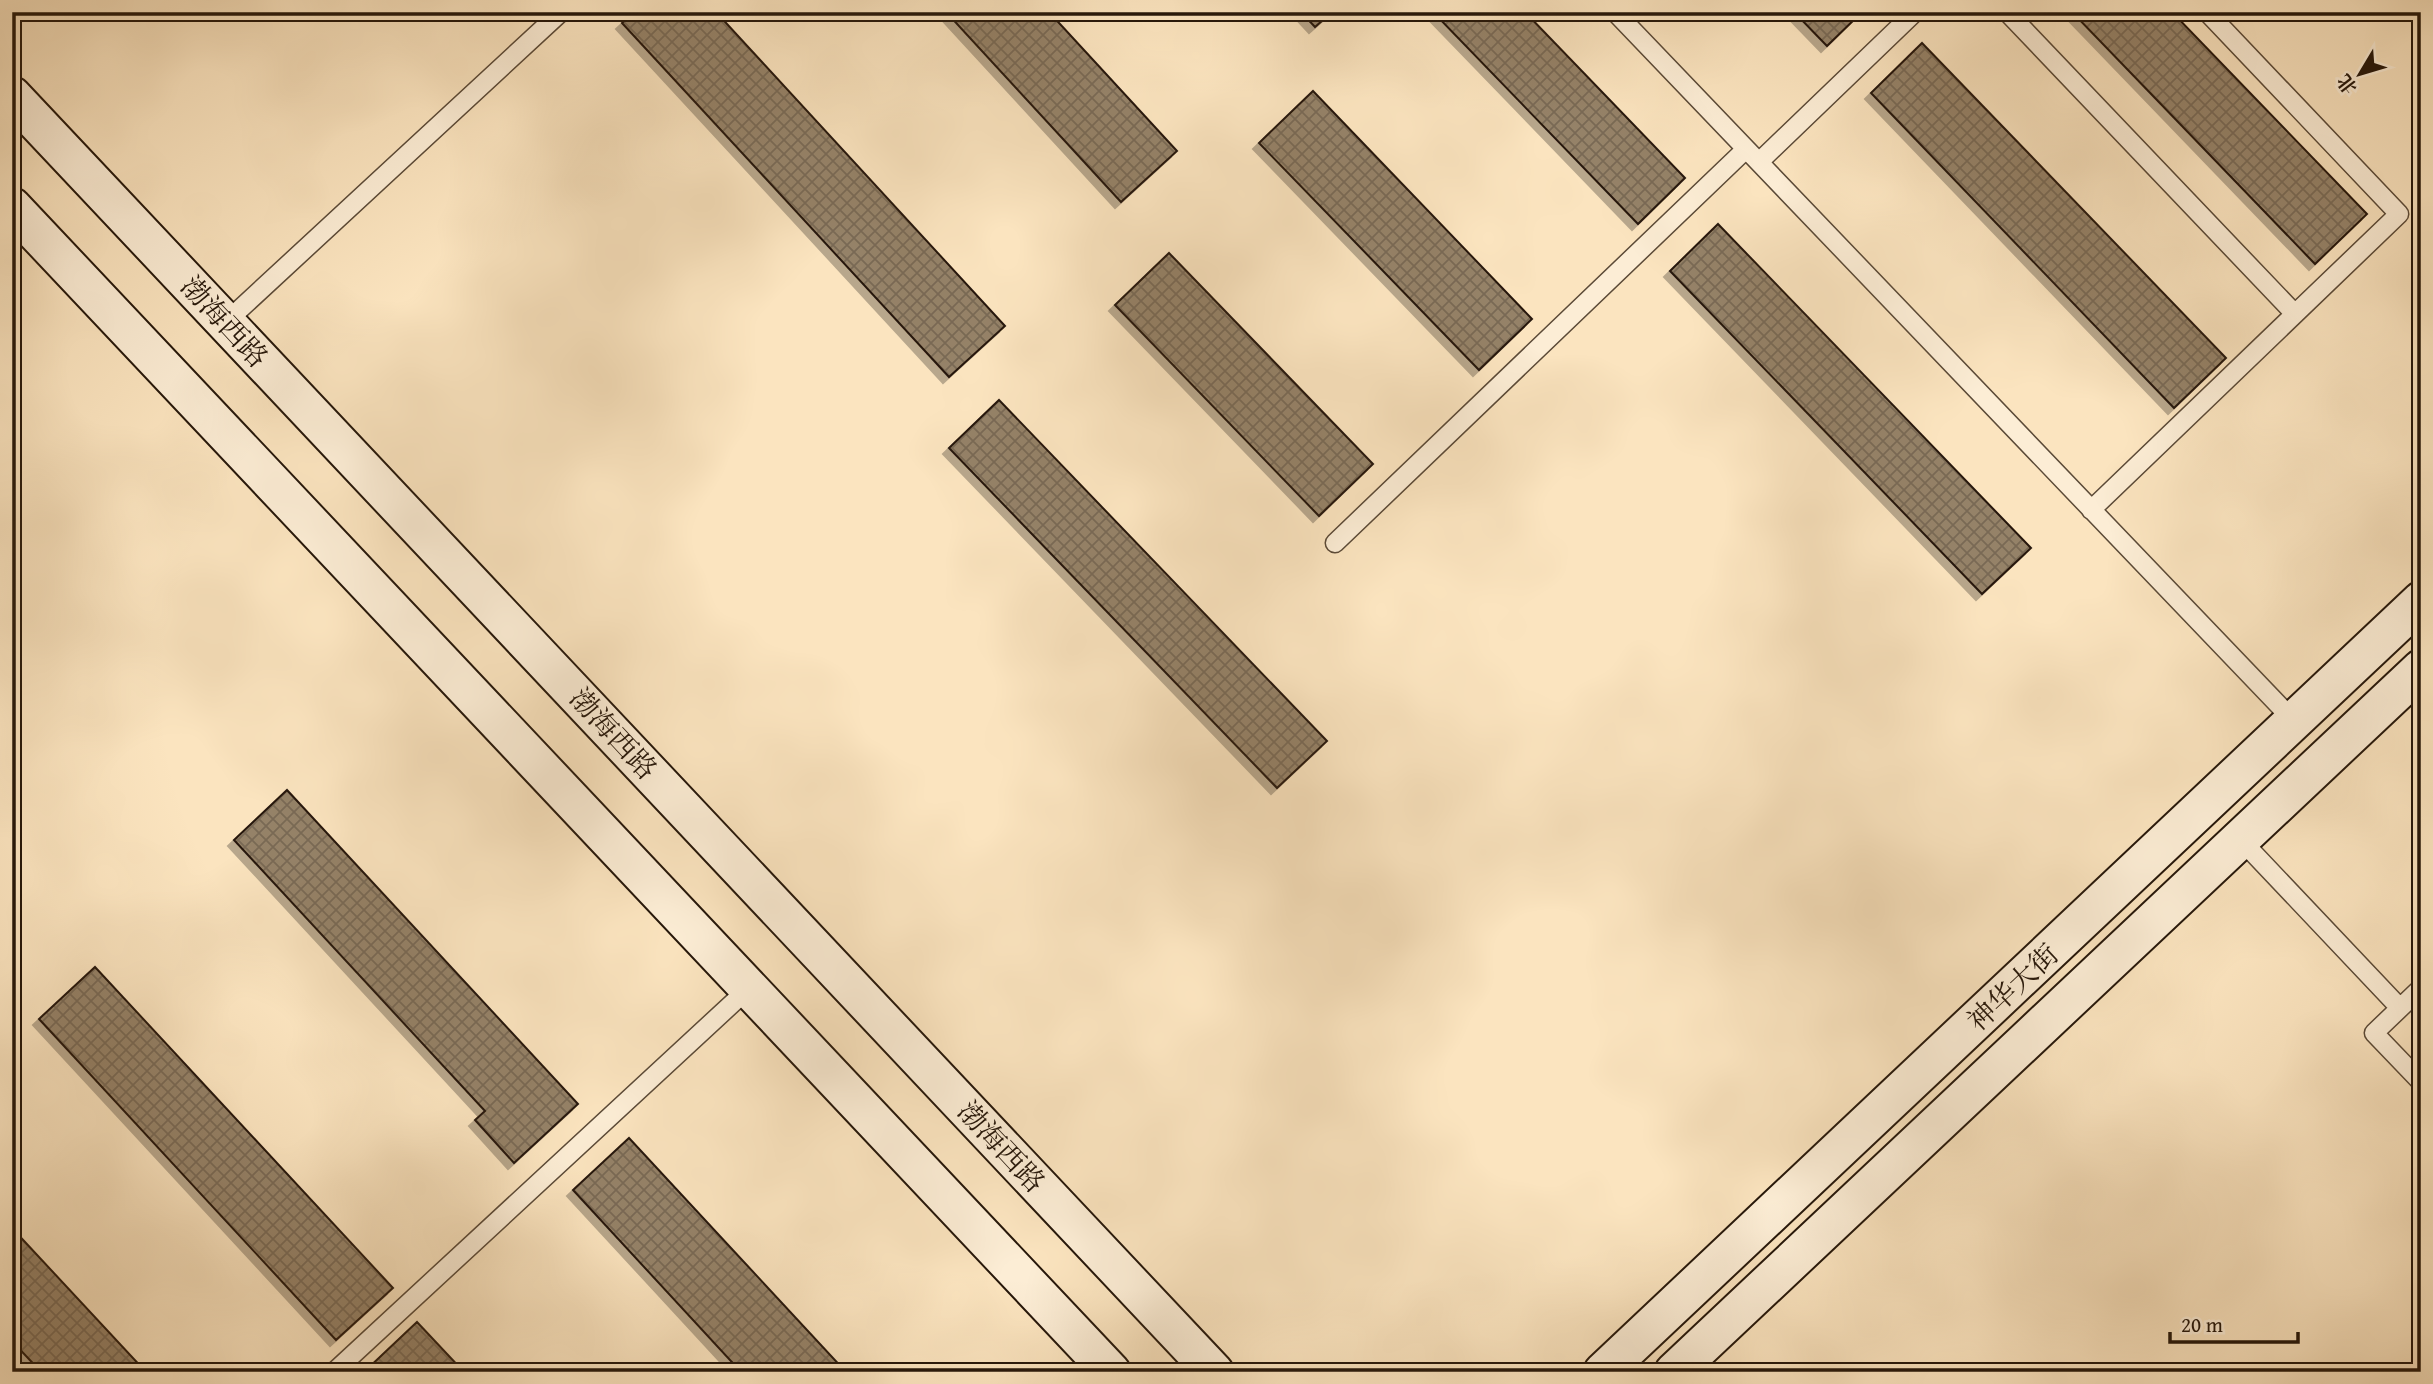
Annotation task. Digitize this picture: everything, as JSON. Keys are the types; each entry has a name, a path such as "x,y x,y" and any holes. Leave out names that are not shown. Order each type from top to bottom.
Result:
{"main road":[{"name":"渤海西路","path":"12,96 1214,1372"},
{"path":"12,207 1111,1372"},
{"name":"神华大街","path":"1603,1372 2421,601"},
{"name":"神华大街","path":"1674,1372 2421,669"}],"lane":[{"path":"226,322 561,12"},
{"path":"1615,12 2294,721"},
{"path":"1759,162 1915,12"},
{"path":"2007,12 2295,314"},
{"path":"2091,510 2399,214 2207,12"},
{"path":"1335,543 1746,149"},
{"path":"2240,839 2400,1008"},
{"path":"334,1372 749,988"},
{"path":"2421,988 2374,1032 2421,1082"}],"building":[{"path":"634,12 716,12 1005,326 949,377 622,23"},
{"path":"946,12 1049,12 1177,151 1121,202"},
{"path":"1301,12 1332,12 1315,27"},
{"path":"1433,12 1525,12 1685,178 1638,224"},
{"path":"1794,12 1862,12 1827,46"},
{"path":"2072,12 2172,12 2367,214 2315,264"},
{"path":"1922,43 2226,358 2174,408 1871,93"},
{"path":"1313,91 1532,319 1479,370 1259,143"},
{"path":"1718,224 2031,548 1982,594 1670,271"},
{"path":"1169,253 1373,464 1319,516 1115,305"},
{"path":"999,400 1327,741 1277,788 949,448"},
{"path":"287,790 578,1104 514,1163 475,1120 485,1111 234,840"},
{"path":"95,967 393,1288 336,1340 39,1019"},
{"path":"629,1138 846,1372 741,1372 573,1190"},
{"path":"12,1228 146,1372 41,1372 12,1341"},
{"path":"417,1322 464,1372 364,1372"}]}
